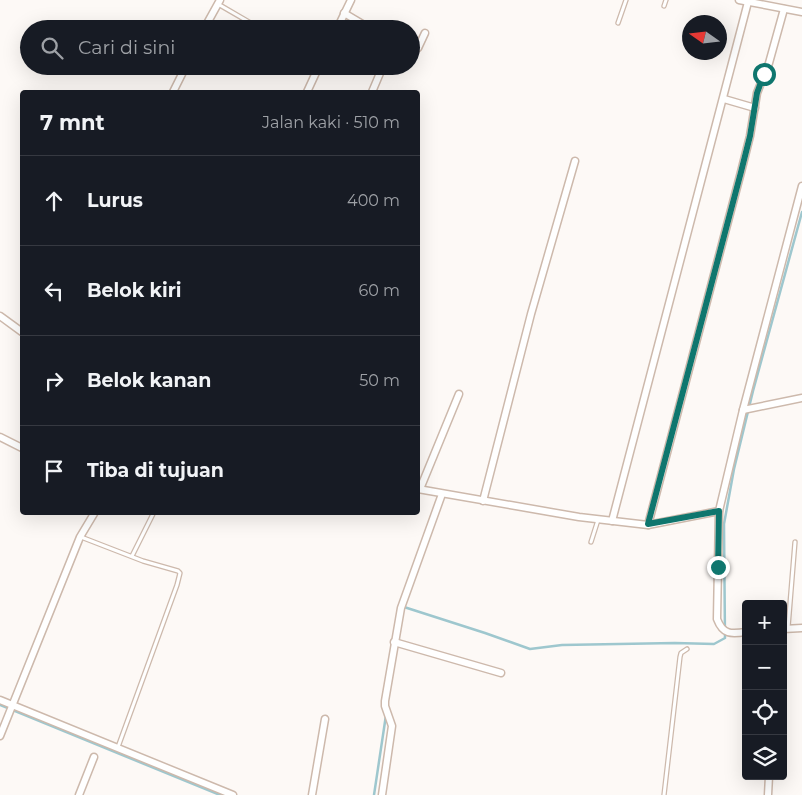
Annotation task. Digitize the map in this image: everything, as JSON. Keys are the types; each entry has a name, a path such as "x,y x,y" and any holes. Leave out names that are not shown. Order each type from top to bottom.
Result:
{"street":[{"path":"341,20 351,0"},
{"path":"739,0 802,12"},
{"path":"209,20 219,2"},
{"path":"612,521 748,2"},
{"path":"648,524 743,163 759,88 769,63 784,9"},
{"path":"344,13 356,20"},
{"path":"420,44 425,33"},
{"path":"174,90 182,75"},
{"path":"308,90 315,75"},
{"path":"373,90 379,75"},
{"path":"724,99 755,108"},
{"path":"483,501 534,305 575,161"},
{"path":"742,632 726,632 720,627 718,619 719,511 742,410 802,186"},
{"path":"0,316 20,331"},
{"path":"420,487 459,394"},
{"path":"742,410 802,398"},
{"path":"0,437 20,447"},
{"path":"420,489 612,521 648,524 719,511"},
{"path":"382,795 392,726 385,706 385,700 394,642 405,595 442,494"},
{"path":"0,736 80,537 93,515"},
{"path":"787,629 802,628"},
{"path":"394,642 501,673"},
{"path":"0,700 233,795"},
{"path":"312,795 324,719"},
{"path":"79,795 94,757"},
{"path":"768,795 769,780"}],"lane":[{"path":"618,23 626,0"},
{"path":"664,6 666,0"},
{"path":"219,2 247,20"},
{"path":"132,556 152,515"},
{"path":"591,542 599,519"},
{"path":"80,537 178,571 180,575 118,747"},
{"path":"787,612 795,542"},
{"path":"664,795 680,657 681,653 687,649"}],"waterway":[{"path":"403,608 530,649 562,645 714,644 725,638 724,524 734,469 753,391 802,212"},
{"path":"0,705 220,795"},
{"path":"374,795 386,715"}],"route":[{"path":"718,567 719,511 648,524 741,172 750,136 757,93 764,74"}]}
